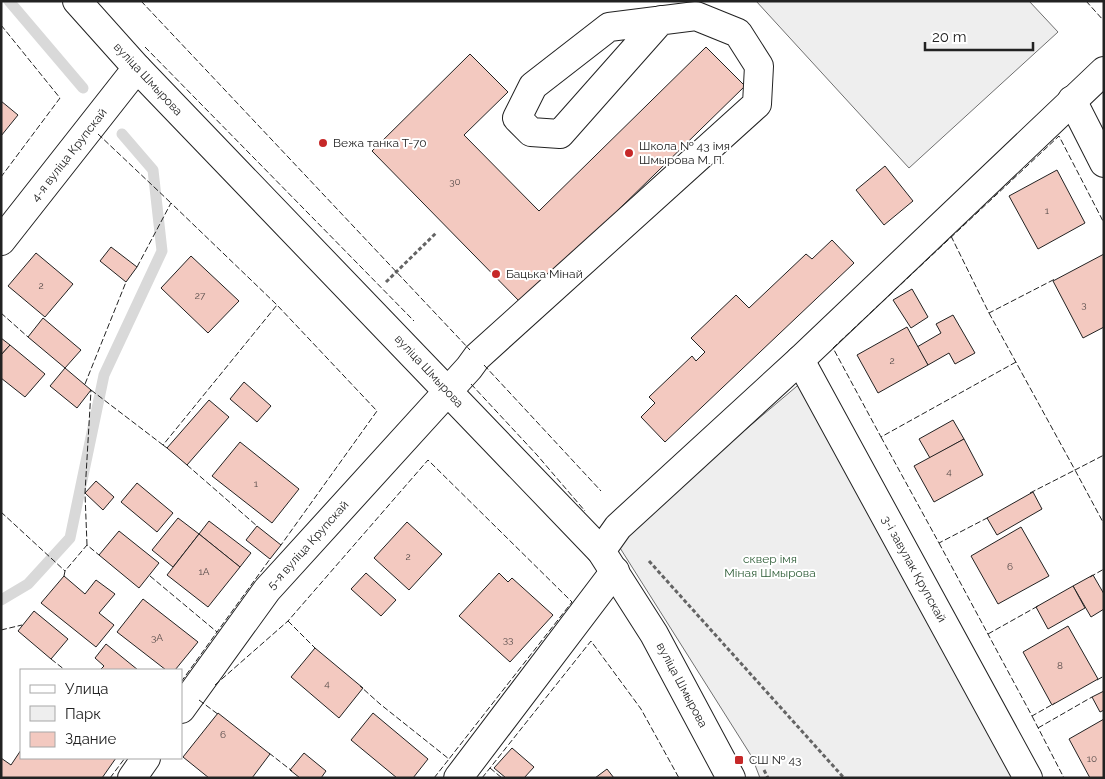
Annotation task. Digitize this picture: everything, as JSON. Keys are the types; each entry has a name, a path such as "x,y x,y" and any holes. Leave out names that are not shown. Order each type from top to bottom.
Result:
{"street":[{"name":"вуліца Шмырова","path":"77,1 136,68 608,561 654,634 731,778"},
{"name":"5-я вуліца Крупскай","path":"182,708 267,590 469,368 476,357 757,104 759,66 738,33 696,16 661,20 609,26 534,86 517,118 531,132 560,134 661,20"},
{"name":"4-я вуліца Крупскай","path":"1,241 136,68"},
{"path":"458,778 608,561 618,527 800,360 1104,71"},
{"path":"1072,100 1104,163"},
{"name":"3-і завулак Крупскай","path":"800,360 1028,778"},
{"path":"132,778 145,759"}],"path":[{"path":"383,284 436,234"}],"green space":[{"path":"756,1 1029,1 1058,32 909,168"},
{"name":"сквер імя Міная Шмырова","path":"803,381 1019,778 760,778 752,757 615,540"}],"building":[{"path":"706,47 745,86 522,304 372,151 470,54 508,92 464,135 539,211"},
{"path":"1,101 18,115 1,136"},
{"path":"885,166 913,201 884,225 856,190"},
{"path":"1057,170 1085,223 1038,249 1009,196"},
{"path":"832,240 854,263 665,442 641,417 655,403 649,397 692,356 696,361 705,352 691,338 736,295 749,308 806,254 812,259"},
{"path":"111,247 137,267 126,282 100,261"},
{"path":"36,253 73,284 45,317 8,286"},
{"path":"1104,254 1104,327 1083,338 1053,281"},
{"path":"191,256 239,301 208,333 161,288"},
{"path":"912,289 928,317 911,328 893,300"},
{"path":"953,315 975,353 955,364 949,353 928,365 917,347 941,333 936,324"},
{"path":"43,318 81,350 65,368 28,337"},
{"path":"907,327 928,365 878,393 857,355"},
{"path":"1,338 10,345 1,355"},
{"path":"10,345 45,374 25,397 1,378 1,355"},
{"path":"65,368 91,390 77,408 50,386"},
{"path":"244,382 271,406 257,422 230,399"},
{"path":"209,400 229,417 187,465 167,448"},
{"path":"953,420 964,439 930,458 919,439"},
{"path":"964,439 983,475 934,502 914,466"},
{"path":"240,442 299,489 272,523 212,476"},
{"path":"96,481 114,497 103,510 85,493"},
{"path":"137,483 173,513 157,532 121,502"},
{"path":"1033,492 1042,509 997,535 987,518"},
{"path":"178,518 199,534 173,567 152,550"},
{"path":"209,521 251,553 240,567 199,534"},
{"path":"407,522 442,554 409,590 374,558"},
{"path":"257,526 281,545 270,559 246,540"},
{"path":"1021,527 1049,576 998,604 971,556"},
{"path":"119,531 159,563 139,588 99,555"},
{"path":"199,534 240,567 208,607 167,575"},
{"path":"366,573 396,600 381,616 351,589"},
{"path":"499,573 508,582 512,578 553,615 510,662 459,616"},
{"path":"1093,575 1104,594 1104,609 1091,617 1073,586"},
{"path":"64,576 85,594 96,580 115,594 99,613 114,625 96,647 41,603"},
{"path":"1073,586 1085,608 1048,629 1036,607"},
{"path":"143,599 198,642 176,669 165,669 117,632"},
{"path":"34,611 68,639 51,659 18,631"},
{"path":"1068,626 1098,679 1052,705 1023,652"},
{"path":"106,644 137,669 101,669 104,666 95,658"},
{"path":"315,648 363,688 339,718 291,677"},
{"path":"1104,691 1104,710 1100,712 1092,697"},
{"path":"218,713 270,754 252,778 209,778 183,757"},
{"path":"373,713 428,759 413,778 397,778 351,740"},
{"path":"1104,719 1104,778 1090,778 1069,739"},
{"path":"512,748 534,767 524,778 506,778 494,768"},
{"path":"20,752 20,759 115,759 102,778 1,778 1,758 11,765"},
{"path":"304,753 326,771 321,778 300,778 290,770"},
{"path":"607,769 614,778 595,778"}],"waterway":[{"path":"9,1 83,88"},
{"path":"1,600 28,584 70,538 104,375 162,251 153,170 122,134"}],"fence":[{"path":"141,1 470,350"},
{"path":"1086,1 1104,21"},
{"path":"1,25 60,98 1,177"},
{"path":"145,47 414,321"},
{"path":"98,134 171,203"},
{"path":"1016,362 881,437 833,348 1059,136 1104,223"},
{"path":"137,267 171,203 277,305"},
{"path":"951,236 989,313 1055,279"},
{"path":"85,384 126,282"},
{"path":"167,448 163,445 277,305 377,411 281,545"},
{"path":"1,313 28,337"},
{"path":"989,313 1075,470 1104,455"},
{"path":"484,365 601,491"},
{"path":"471,384 537,455 585,511"},
{"path":"91,390 163,445"},
{"path":"87,545 85,493 91,390"},
{"path":"881,437 939,543 989,517"},
{"path":"215,685 288,621 428,460 572,602 449,759 360,686"},
{"path":"187,465 257,526"},
{"path":"1030,493 1075,470 1104,524"},
{"path":"1,512 65,571"},
{"path":"939,543 1032,716 1055,703"},
{"path":"64,576 65,571 87,545 99,555"},
{"path":"150,576 217,632 270,559"},
{"path":"1090,577 1104,569"},
{"path":"988,634 1038,606"},
{"path":"288,621 316,649"},
{"path":"1,630 22,625"},
{"path":"182,681 217,632"},
{"path":"482,778 591,641 641,709 679,778"},
{"path":"51,659 64,669"},
{"path":"1097,680 1104,676"},
{"path":"1038,728 1092,697"},
{"path":"199,700 219,715"},
{"path":"1032,716 1064,778"},
{"path":"269,753 292,771"},
{"path":"110,778 124,759"},
{"path":"434,778 449,759"},
{"path":"490,768 502,778"}],"place":[{"name":"Вежа танка Т-70","path":"323,143"},
{"name":"Школа № 43 імя Шмырова М. П.","path":"629,153"},
{"name":"Бацька Мінай","path":"496,274"},
{"name":"СШ № 43","path":"739,760"}]}
